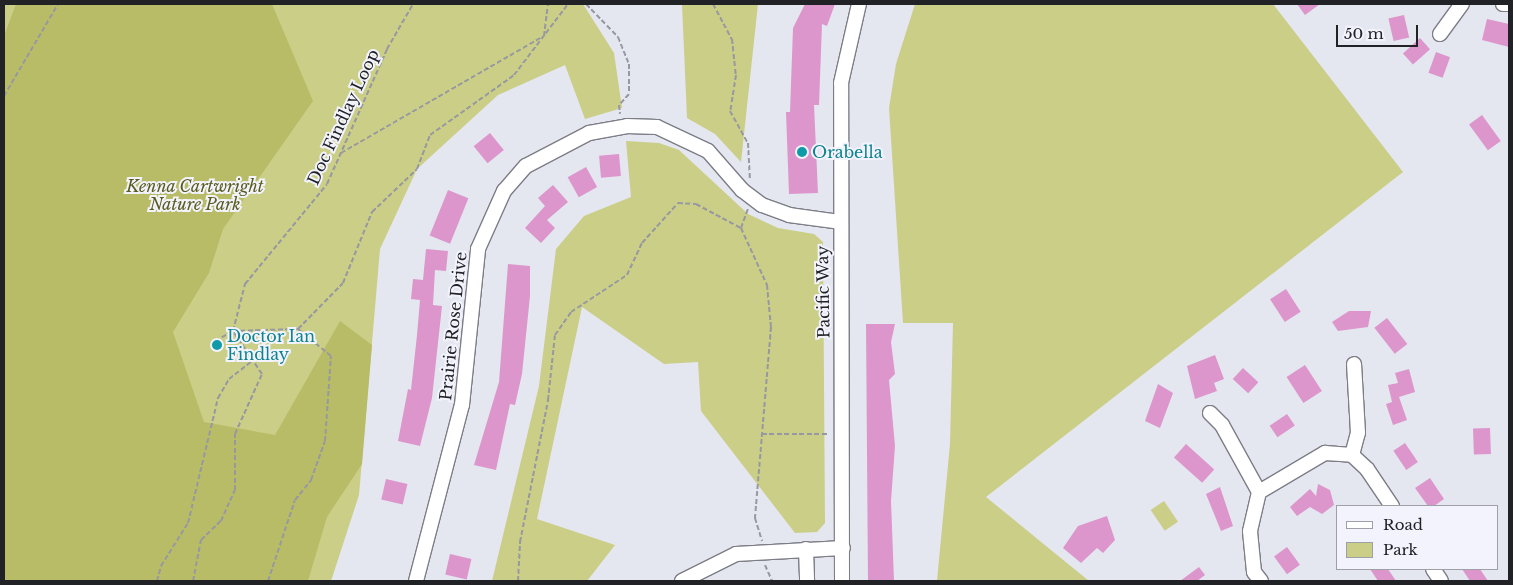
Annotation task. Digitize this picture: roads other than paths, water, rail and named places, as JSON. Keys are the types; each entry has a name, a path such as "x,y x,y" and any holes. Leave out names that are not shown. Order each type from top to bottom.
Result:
{"street":[{"name":"Pacific Way","path":"842,581 841,83 859,4"},
{"path":"1440,34 1462,4"},
{"path":"1503,4 1509,4"},
{"name":"Prairie Rose Drive","path":"416,581 462,404 478,249 504,190 526,166 589,133 627,126 657,127 708,151 742,190 762,204 789,215 840,222"},
{"path":"1352,455 1358,433 1354,364"},
{"path":"1210,413 1222,425 1259,492 1250,531 1254,572 1261,581"},
{"path":"1259,492 1325,453 1352,455 1367,468 1391,505"},
{"path":"682,581 736,554 843,548"},
{"path":"806,549 807,581"},
{"path":"1434,570 1441,581"}],"place":[{"name":"Orabella","path":"802,152"},
{"name":"Doctor Ian Findlay","path":"217,345"}],"park label":[{"name":"Kenna Cartwright Nature Park","path":"195,195"}]}
